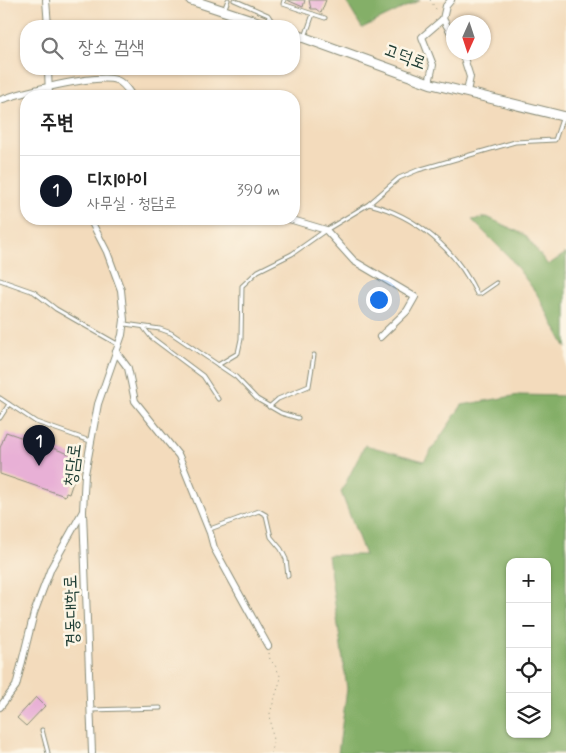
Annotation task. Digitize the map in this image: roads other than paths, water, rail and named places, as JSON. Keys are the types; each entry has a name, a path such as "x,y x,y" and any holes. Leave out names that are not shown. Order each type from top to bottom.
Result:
{"main road":[{"path":"191,0 252,20"},
{"name":"고덕로","path":"300,36 429,83 564,116"}],"street":[{"path":"46,0 48,20"},
{"path":"429,83 433,65 422,37 442,19 446,6 451,0"},
{"path":"442,19 446,25"},
{"path":"465,60 470,77 467,92"},
{"path":"48,75 48,90"},
{"path":"37,90 103,78 116,80 128,90"},
{"path":"0,100 20,95"},
{"path":"300,222 326,230 354,261 415,297 407,311 380,337"},
{"name":"청담로","path":"0,707 16,686 34,613 51,568 83,511 91,441 102,389 118,348 124,324 124,304 118,279 93,225"},
{"path":"118,348 128,368 135,402 179,456 209,529 214,548 268,646"},
{"name":"경동대학로","path":"83,511 92,753"}],"lane":[{"path":"224,11 228,0"},
{"path":"234,0 268,15 272,20"},
{"path":"284,0 283,4 290,8 325,18"},
{"path":"304,38 313,14"},
{"path":"218,365 238,353 242,286 258,271 292,254 326,230 369,204 399,178 418,170 515,142 555,140 564,116"},
{"path":"369,204 390,210 430,234 468,276 477,294 480,294 496,283"},
{"path":"0,280 34,292 56,309 118,348"},
{"path":"124,324 171,333 218,365 269,407 298,418"},
{"path":"144,327 151,337 203,376 218,398"},
{"path":"269,407 278,399 309,386 314,355"},
{"path":"0,398 42,424 91,441"},
{"path":"0,418 9,404"},
{"path":"209,529 259,511 266,514 270,536 282,549 286,559 288,576"},
{"path":"89,710 160,708"},
{"path":"42,730 48,753"}],"place":[{"name":"디지아이","path":"39,466"}]}
